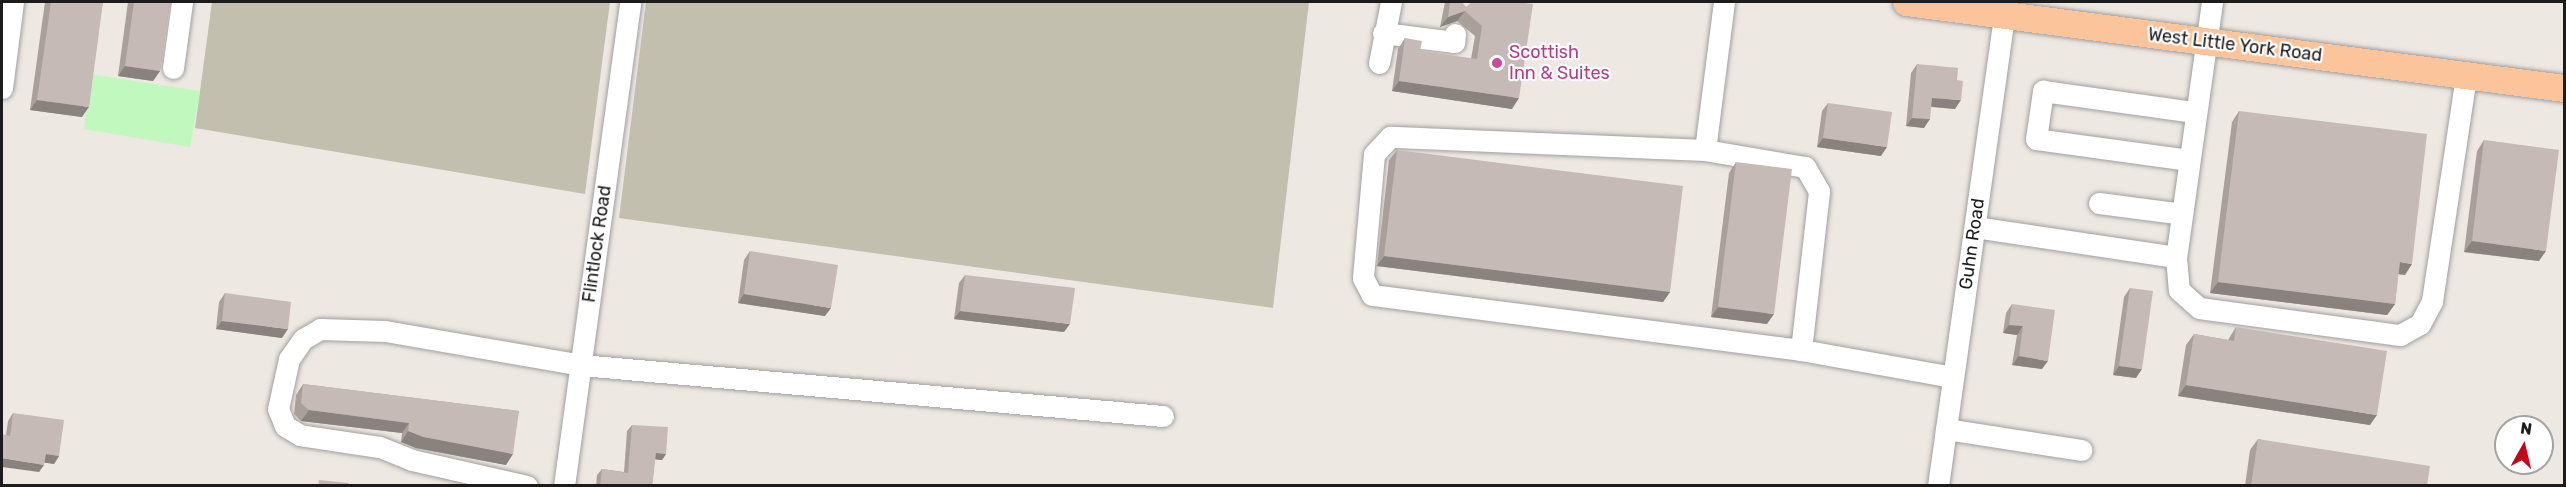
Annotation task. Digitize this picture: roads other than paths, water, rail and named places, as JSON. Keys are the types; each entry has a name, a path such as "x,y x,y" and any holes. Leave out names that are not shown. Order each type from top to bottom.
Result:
{"main road":[{"name":"West Little York Road","path":"1906,2 2005,8 2206,41 2565,88"}],"street":[{"path":"2,88 13,2"},
{"path":"173,68 182,2"},
{"name":"Flintlock Road","path":"564,486 630,2"},
{"path":"1379,63 1383,33 1391,2"},
{"path":"1705,150 1724,2"},
{"path":"2212,2 2176,257 2179,290 2199,308 2400,335 2420,324 2432,301 2466,75"},
{"name":"Guhn Road","path":"1938,486 2005,8"},
{"path":"1383,33 1454,42 1455,34"},
{"path":"2189,160 2036,139 2043,91 2195,112"},
{"path":"1801,350 1819,191 1805,167 1705,150 1390,137 1374,154 1363,278 1372,295 1801,350 1953,377"},
{"path":"2099,203 2182,214"},
{"path":"1975,227 2176,257"},
{"path":"527,486 412,460 379,447 300,435 285,426 278,409 289,358 320,329 385,331 581,365 1163,416"},
{"path":"1946,429 2081,450"}],"place":[{"name":"Scottish Inn & Suites","path":"1497,63"}]}
